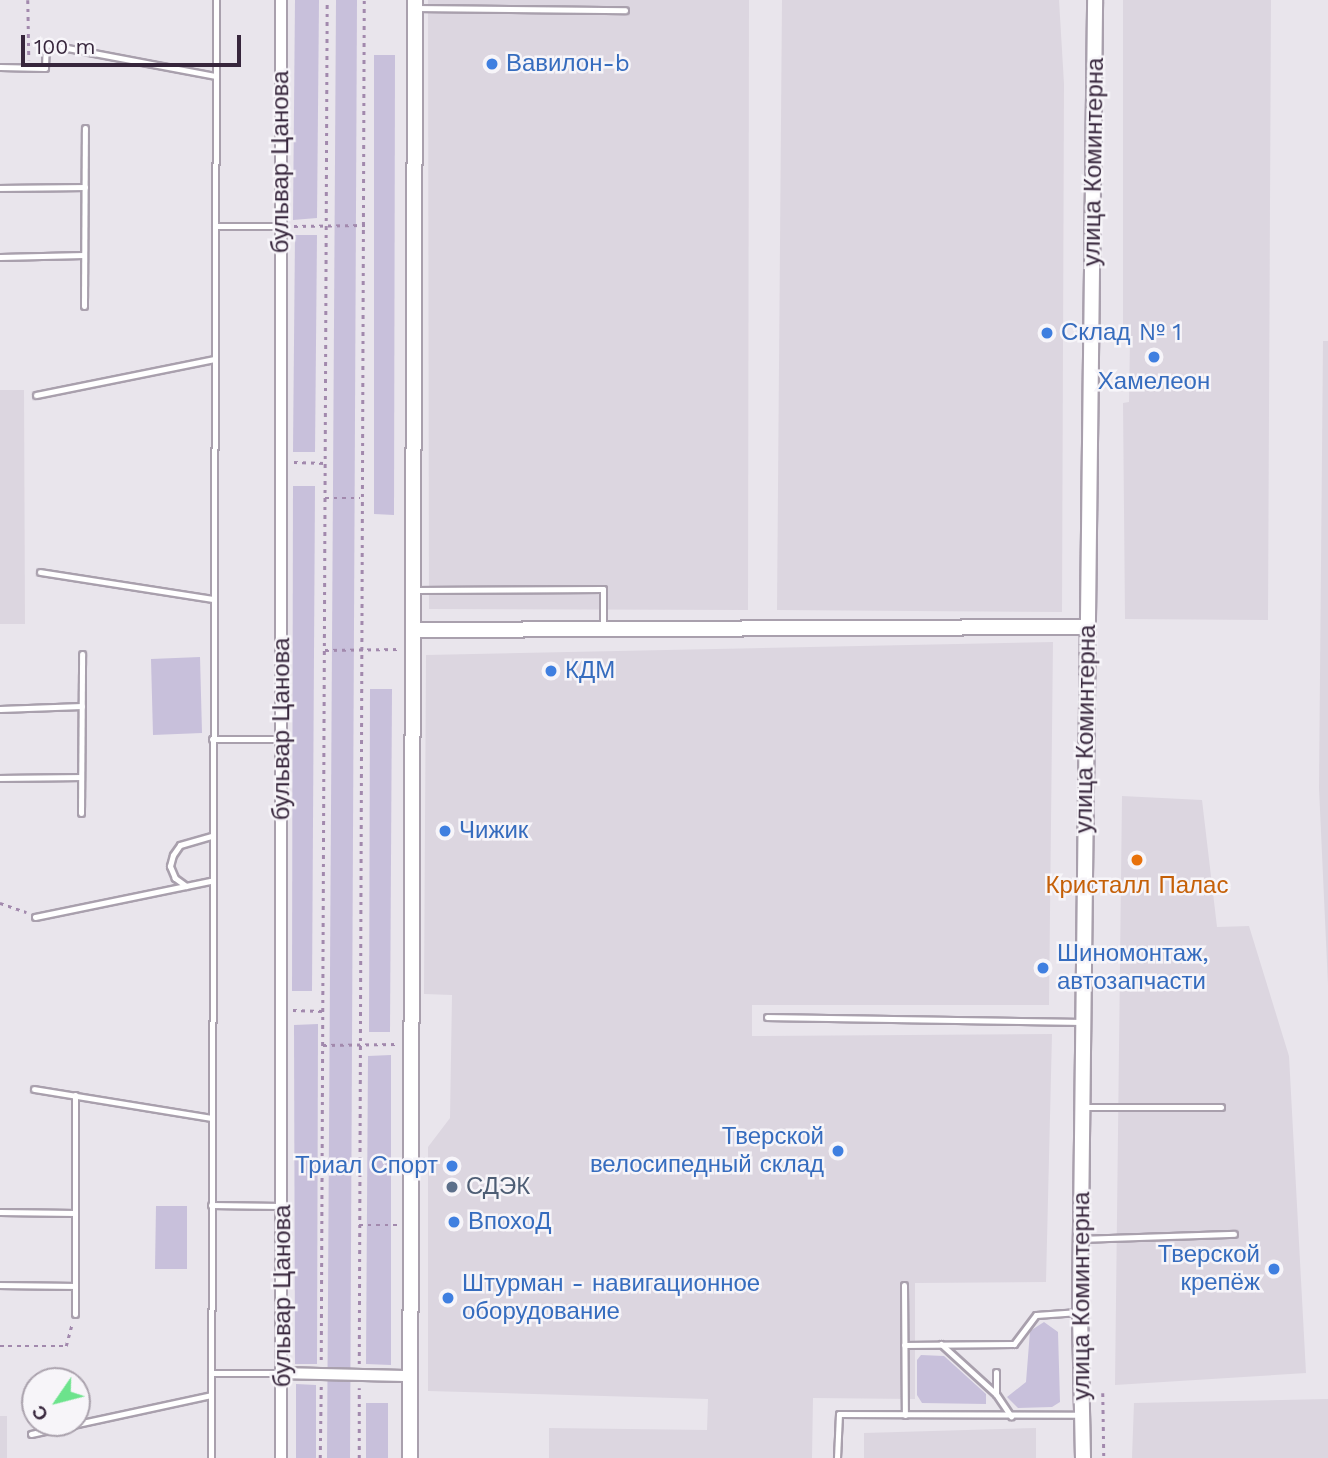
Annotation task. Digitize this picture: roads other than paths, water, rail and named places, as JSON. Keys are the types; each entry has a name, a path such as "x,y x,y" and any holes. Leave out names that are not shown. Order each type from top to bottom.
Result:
{"street":[{"name":"бульвар Цанова","path":"281,0 284,1206 281,1458"},
{"name":"улица Коминтерна","path":"1083,1458 1080,1312 1095,0"},
{"path":"410,1458 415,4"},
{"path":"413,630 1087,627"},
{"path":"284,1373 410,1376"}],"lane":[{"path":"211,1458 216,0"},
{"path":"415,4 625,10"},
{"path":"0,67 45,68 46,44 216,76"},
{"path":"84,306 85,128"},
{"path":"0,188 85,187"},
{"path":"215,226 281,226"},
{"path":"0,257 84,255"},
{"path":"36,396 214,359"},
{"path":"40,572 212,600"},
{"path":"413,590 603,589 603,629"},
{"path":"81,813 82,654"},
{"path":"0,709 82,706"},
{"path":"212,739 283,738"},
{"path":"0,778 81,777"},
{"path":"186,886 170,866 173,855 180,845 212,836"},
{"path":"35,917 212,881"},
{"path":"767,1017 1084,1021"},
{"path":"34,1088 211,1118"},
{"path":"75,1095 75,1314"},
{"path":"1083,1107 1221,1107"},
{"path":"211,1205 284,1206"},
{"path":"0,1212 75,1213"},
{"path":"1081,1239 1234,1234"},
{"path":"0,1285 75,1286"},
{"path":"904,1285 905,1415"},
{"path":"904,1345 997,1347 1014,1344 1037,1315 1080,1312"},
{"path":"941,1344 996,1394 1011,1416"},
{"path":"996,1372 996,1394"},
{"path":"211,1373 284,1373"},
{"path":"91,1421 211,1395"},
{"path":"837,1458 839,1414 1082,1415"}],"place":[{"name":"Вавилон-b","path":"492,64"},
{"name":"Склад № 1","path":"1047,333"},
{"name":"Хамелеон","path":"1154,357"},
{"name":"КДМ","path":"551,671"},
{"name":"Чижик","path":"445,831"},
{"name":"Кристалл Палас","path":"1137,860"},
{"name":"Шиномонтаж, автозапчасти","path":"1043,968"},
{"name":"Тверской велосипедный склад","path":"838,1151"},
{"name":"Триал Спорт","path":"452,1166"},
{"name":"СДЭК","path":"452,1187"},
{"name":"ВпохоД","path":"454,1222"},
{"name":"Тверской крепёж","path":"1274,1269"},
{"name":"Штурман - навигационное оборудование","path":"448,1298"}]}
